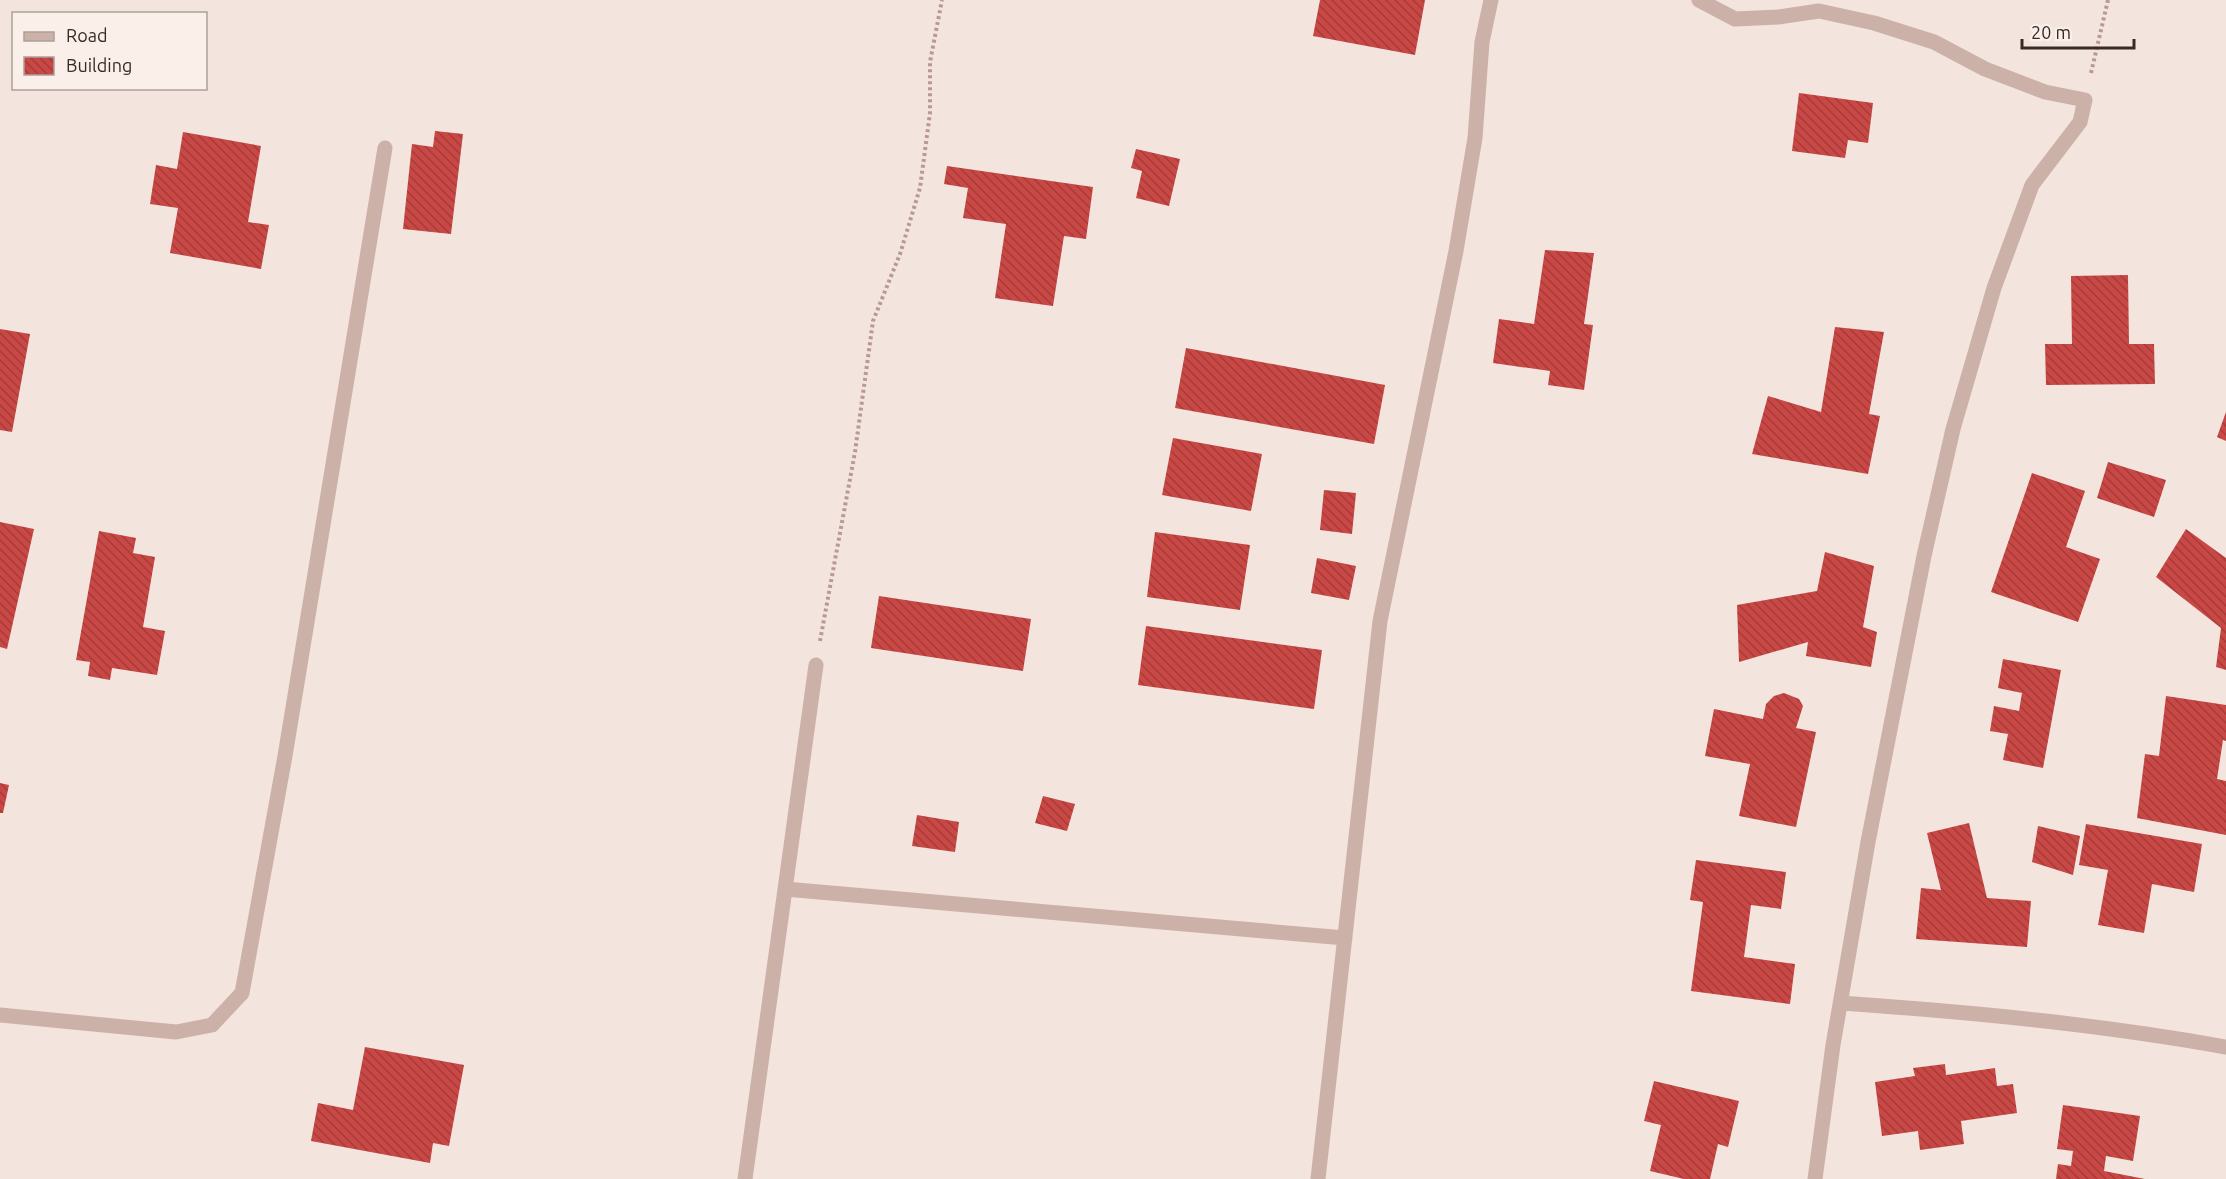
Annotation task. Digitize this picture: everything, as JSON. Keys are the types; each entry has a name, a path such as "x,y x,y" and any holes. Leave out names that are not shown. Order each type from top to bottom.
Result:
{"street":[{"path":"1318,1179 1380,621 1456,251 1475,138 1482,42 1491,0"},
{"path":"1699,0 1735,19 1778,17 1819,11 1874,23 1934,42 1985,69 2045,92 2085,100 2080,122 2032,185 1994,288 1953,429 1924,556 1868,842 1815,1179"},
{"path":"0,1015 176,1032 212,1025 243,993 285,756 385,148"},
{"path":"745,1179 816,665"},
{"path":"785,889 1345,938"},
{"path":"1841,1003 1989,1014 2142,1032 2226,1047"}],"path":[{"path":"816,665 855,452 873,321 900,254 920,188 930,113 930,62 942,0"},
{"path":"2085,100 2108,0"}],"building":[{"path":"1320,0 1425,0 1415,55 1313,36"},
{"path":"1799,93 1873,103 1868,143 1848,140 1845,158 1792,151"},
{"path":"435,131 463,134 451,234 403,229 412,144 433,147"},
{"path":"183,132 261,146 248,222 269,225 261,269 170,253 178,208 150,204 156,165 177,169"},
{"path":"1136,149 1180,159 1169,206 1136,198 1142,171 1131,168"},
{"path":"947,166 1093,187 1086,239 1064,236 1053,306 995,298 1006,224 963,218 968,188 944,184"},
{"path":"1545,250 1594,253 1584,324 1593,325 1584,390 1548,385 1550,371 1493,363 1499,319 1534,324"},
{"path":"2128,275 2129,344 2154,344 2155,384 2046,385 2045,344 2072,344 2071,276"},
{"path":"1835,327 1884,332 1869,414 1880,416 1868,474 1752,454 1768,396 1821,412"},
{"path":"0,329 30,334 12,432 0,430"},
{"path":"1186,348 1385,385 1374,444 1175,408"},
{"path":"2226,412 2226,441 2217,437"},
{"path":"1173,438 1262,454 1251,511 1162,495"},
{"path":"2108,462 2166,480 2154,517 2097,498"},
{"path":"2032,473 2085,491 2066,547 2100,559 2078,622 1991,592"},
{"path":"1324,490 1356,493 1352,534 1320,530"},
{"path":"0,522 34,529 7,649 0,647"},
{"path":"2186,529 2226,558 2226,670 2216,667 2221,628 2156,577"},
{"path":"99,531 136,538 133,553 155,557 143,627 165,631 157,675 112,668 110,680 88,676 90,662 76,660"},
{"path":"1155,532 1250,545 1240,610 1147,597"},
{"path":"1825,552 1874,566 1863,627 1877,632 1871,667 1806,656 1808,642 1739,662 1737,605 1817,591"},
{"path":"1317,558 1356,566 1349,600 1311,593"},
{"path":"879,596 1031,619 1023,671 871,648"},
{"path":"1146,626 1322,650 1314,709 1138,685"},
{"path":"2003,659 2061,670 2043,768 2003,760 2008,734 1990,731 1994,706 2019,711 2022,693 1998,688"},
{"path":"1784,693 1799,699 1803,706 1796,728 1816,732 1796,827 1739,816 1750,764 1705,756 1714,709 1763,719 1766,704 1774,696"},
{"path":"2166,696 2226,705 2226,741 2223,740 2217,779 2226,781 2226,835 2137,818 2145,754 2159,756"},
{"path":"0,783 9,785 3,813 0,813"},
{"path":"1043,796 1075,804 1067,831 1035,823"},
{"path":"917,815 959,822 955,852 912,846"},
{"path":"1969,823 1987,898 2031,901 2027,947 1916,939 1921,888 1941,890 1927,833"},
{"path":"2086,824 2202,844 2194,892 2152,884 2144,933 2098,925 2108,870 2079,865"},
{"path":"2038,826 2080,836 2073,875 2032,862"},
{"path":"1696,860 1786,872 1781,909 1751,905 1744,957 1795,964 1790,1004 1691,991 1703,902 1690,900"},
{"path":"365,1047 464,1065 449,1146 433,1143 430,1163 311,1141 318,1103 353,1110"},
{"path":"1945,1064 1946,1075 1995,1068 1997,1086 2013,1084 2017,1113 1961,1121 1964,1144 1920,1150 1918,1131 1882,1136 1875,1082 1915,1076 1913,1068"},
{"path":"1654,1081 1739,1101 1728,1147 1718,1144 1710,1179 1684,1179 1650,1171 1661,1125 1644,1121"},
{"path":"2063,1105 2140,1116 2133,1161 2106,1156 2104,1171 2145,1179 2056,1179 2058,1164 2071,1166 2073,1151 2057,1149"}]}
